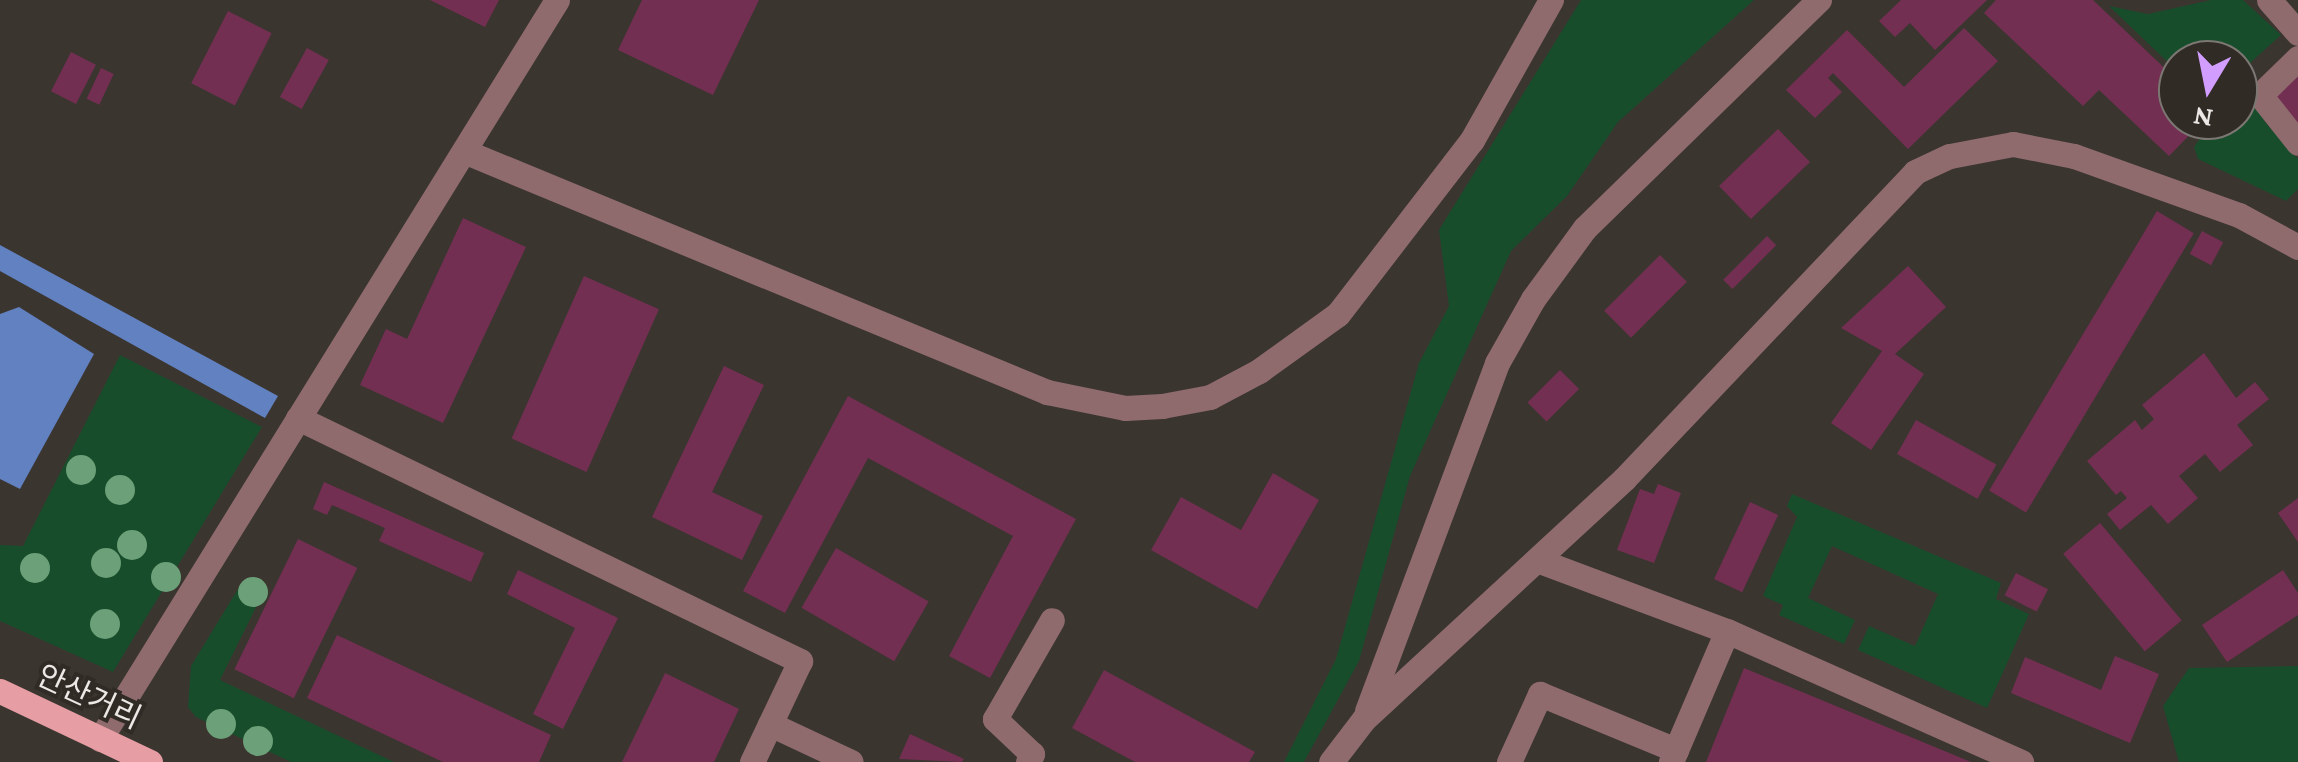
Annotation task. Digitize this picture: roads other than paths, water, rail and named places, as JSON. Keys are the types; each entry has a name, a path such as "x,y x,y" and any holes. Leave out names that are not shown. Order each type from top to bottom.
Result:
{"main road":[{"name":"안산거리","path":"0,691 150,762"}],"street":[{"path":"100,739 557,0"},
{"path":"466,152 1047,392 1125,408 1162,406 1210,396 1259,372 1338,314 1472,140 1551,0"},
{"path":"1364,719 1496,362 1533,299 1585,228 1819,0"},
{"path":"2269,0 2298,33"},
{"path":"2298,58 2260,96 2298,143"},
{"path":"1331,762 1364,719 1624,479 1915,172 1950,156 2013,144 2074,156 2239,215 2294,239"},
{"path":"298,418 800,660 752,762"},
{"path":"1537,560 1727,632 2021,762"},
{"path":"1028,762 1032,754 995,719 1052,620"},
{"path":"1509,762 1540,694 1673,756 1727,632"},
{"path":"770,724 850,762"}],"water":[{"path":"0,245 278,396 265,418 0,271"},
{"path":"19,307 94,354 20,489 0,479 0,314"}]}
